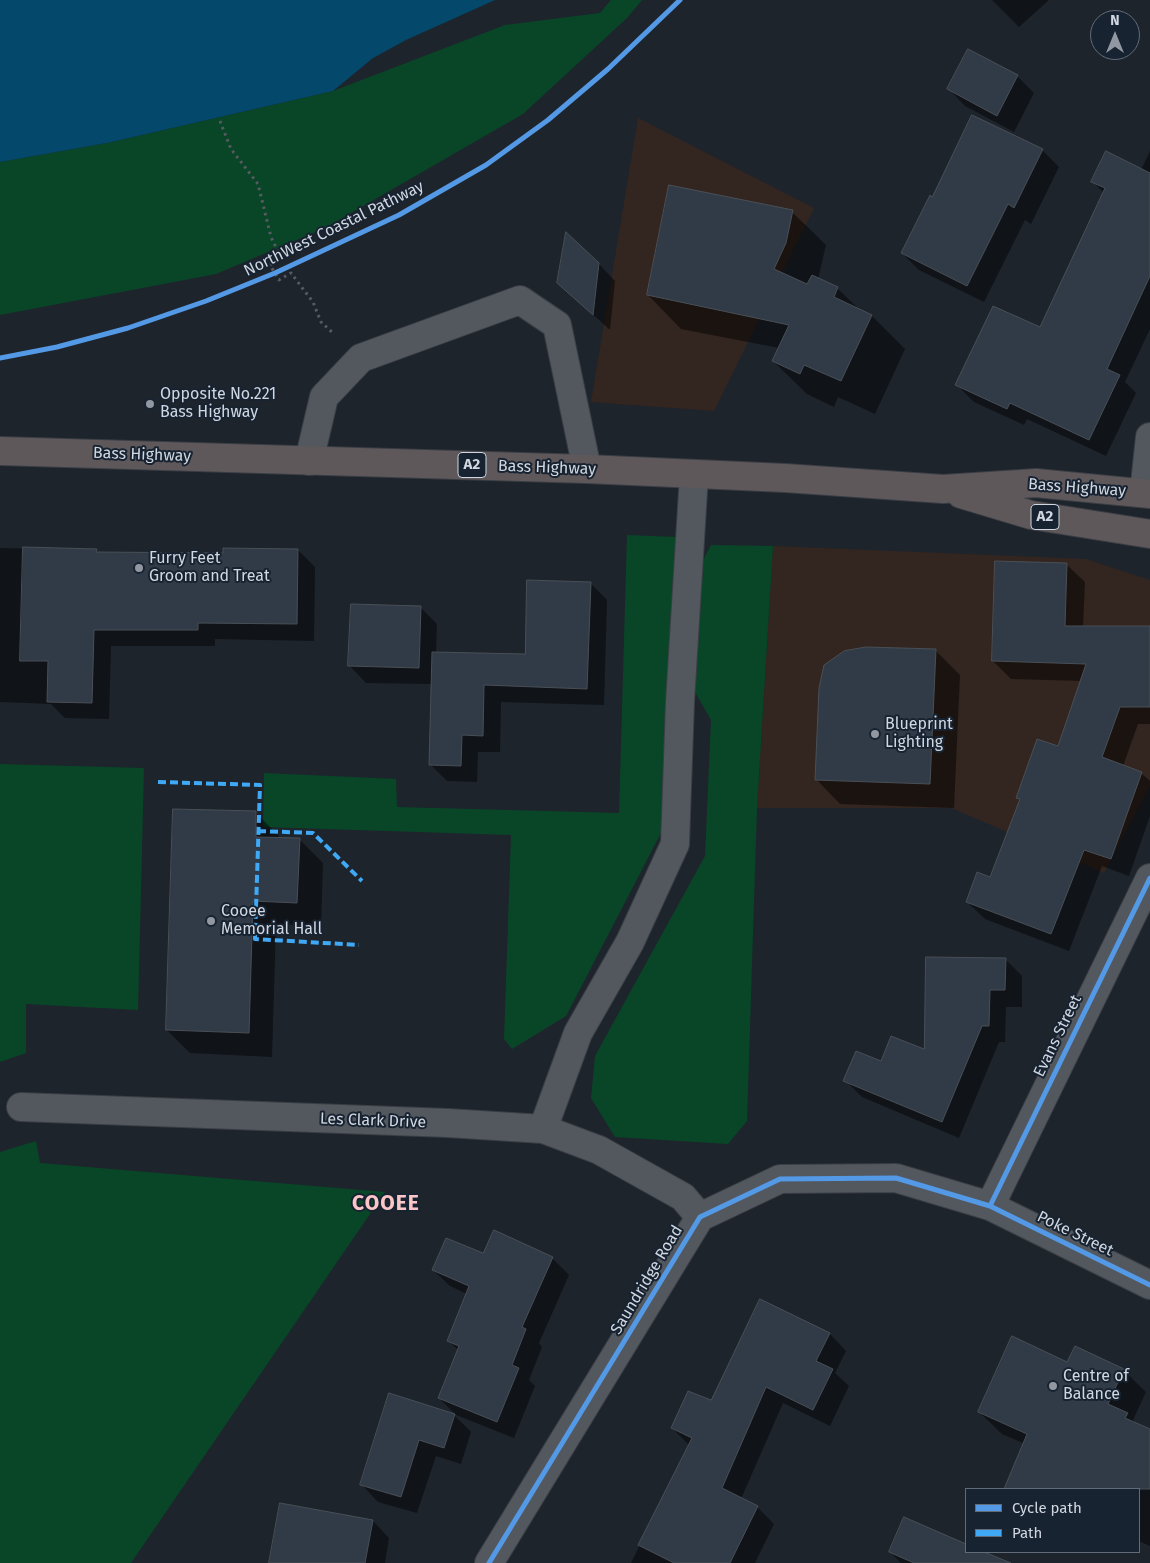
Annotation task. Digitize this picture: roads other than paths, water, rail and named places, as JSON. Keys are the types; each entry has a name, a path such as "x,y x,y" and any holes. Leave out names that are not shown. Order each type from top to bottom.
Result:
{"highway":[{"name":"Bass Highway","path":"0,450 587,469 785,478 943,489 1036,482 1147,494"},
{"name":"Bass Highway","path":"943,489 1031,515 1150,534"}],"street":[{"path":"309,461 324,397 361,358 520,300 557,325 587,469"},
{"path":"1147,494 1150,437"},
{"path":"543,1129 578,1034 630,942 675,844 680,702 694,475"},
{"name":"Evans Street","path":"990,1206 1150,878"},
{"name":"Les Clark Drive","path":"21,1107 448,1123 543,1129 599,1150 683,1197 700,1217"},
{"name":"Saundridge Road","path":"489,1563 700,1217 780,1180 896,1178 990,1206"},
{"name":"Poke Street","path":"990,1206 1150,1285"}],"water":[{"path":"0,0 495,0 406,40 373,58 333,91 107,143 0,162"}],"place":[{"name":"Opposite No.221 Bass Highway","path":"150,404"},
{"name":"Furry Feet Groom and Treat","path":"139,568"},
{"name":"Blueprint Lighting","path":"875,734"},
{"name":"Cooee Memorial Hall","path":"211,921"},
{"name":"Centre of Balance","path":"1053,1386"}],"district":[{"name":"COOEE","path":"386,1204"}]}
